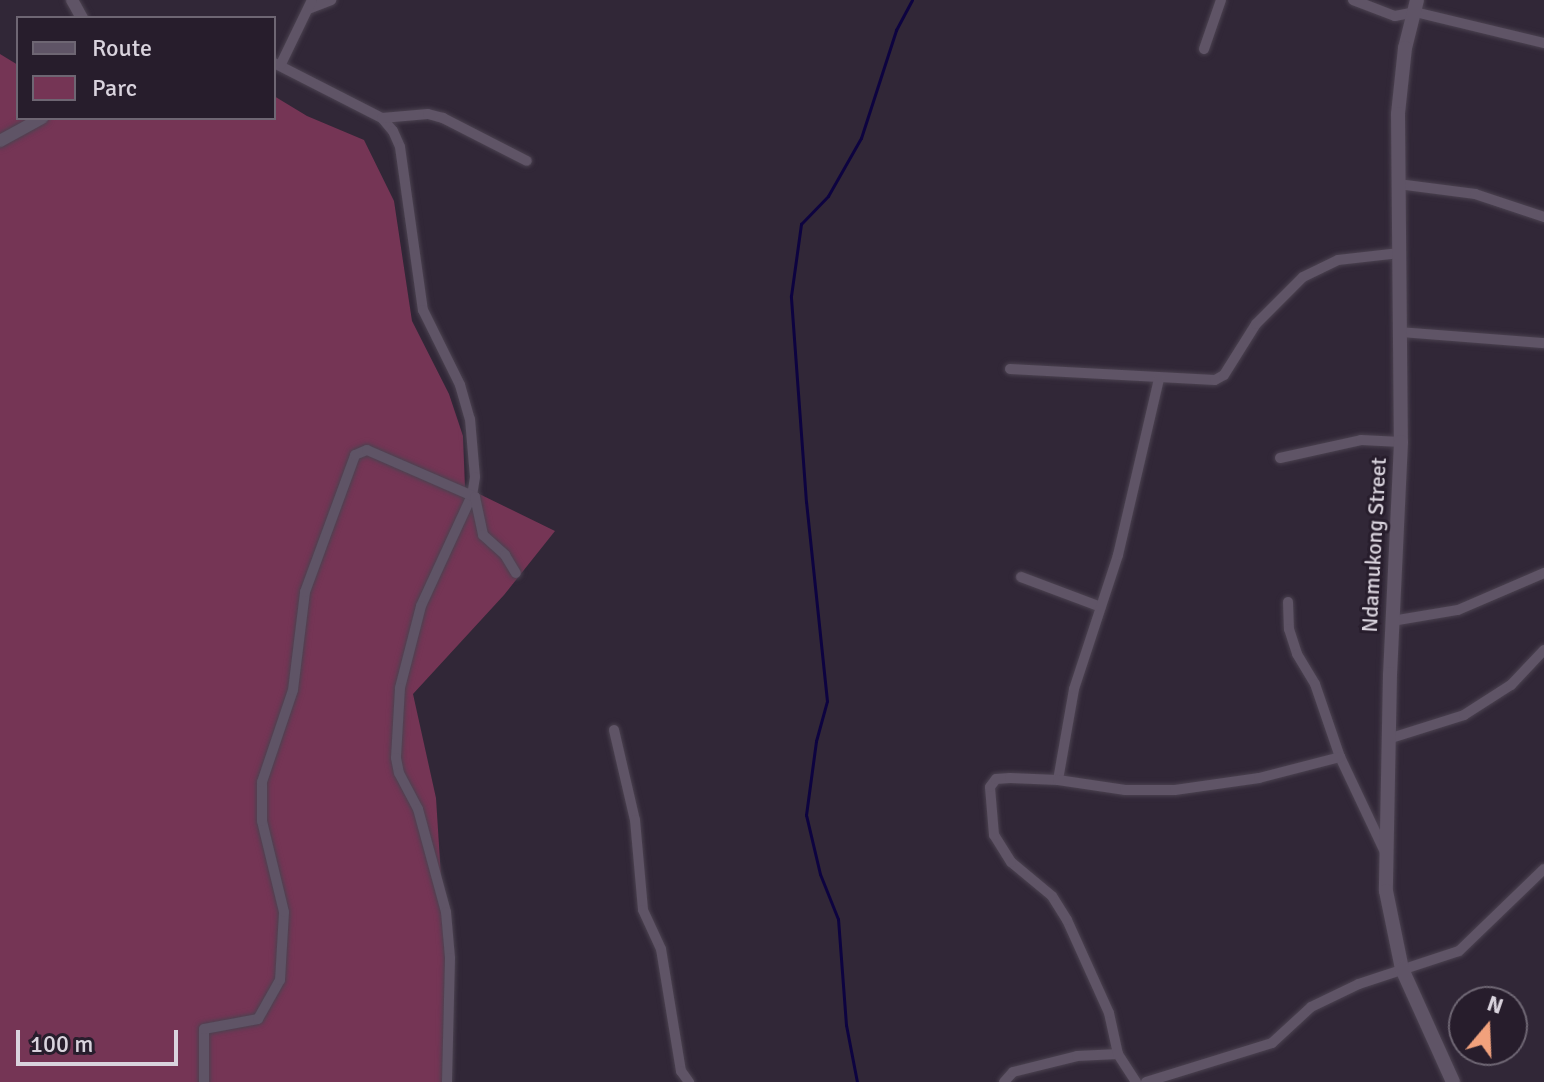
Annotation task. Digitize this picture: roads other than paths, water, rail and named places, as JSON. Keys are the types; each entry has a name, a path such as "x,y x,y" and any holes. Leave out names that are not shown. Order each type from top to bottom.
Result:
{"main road":[{"name":"Ndamukong Street","path":"1416,6 1401,77 1398,184 1401,442 1388,739 1386,891 1402,969 1453,1082"}],"street":[{"path":"331,0 310,5 278,64 298,78 382,118 419,114 443,118 527,161"},
{"path":"1204,49 1221,0"},
{"path":"1353,0 1395,16 1416,6 1544,43"},
{"path":"382,118 400,147 423,310 460,385 470,419 475,477 472,495 421,606 400,688 396,758 399,773 418,809 446,912 450,958 447,1082"},
{"path":"0,141 38,120"},
{"path":"1398,184 1475,194 1544,217"},
{"path":"1010,369 1215,380 1224,375 1264,315 1303,277 1338,260 1400,253"},
{"path":"1400,332 1544,343"},
{"path":"1058,780 1071,700 1122,539 1159,379"},
{"path":"1280,458 1361,440 1401,442"},
{"path":"204,1082 204,1029 258,1019 280,980 284,912 262,821 262,782 293,690 305,592 355,455 367,450 472,495 480,506 483,535 505,555 516,573"},
{"path":"1021,577 1101,607"},
{"path":"1392,621 1458,610 1543,577"},
{"path":"1288,602 1292,641 1315,684 1340,757 1385,854"},
{"path":"1388,739 1464,715 1511,685 1544,650"},
{"path":"614,730 635,820 643,910 665,960 681,1071 689,1082"},
{"path":"1136,1082 1118,1054 1109,1013 1067,920 1052,896 1011,862 994,835 990,787 996,779 1058,780 1125,790 1175,790 1259,778 1340,757"},
{"path":"1146,1082 1272,1043 1311,1007 1402,969 1443,959 1459,951 1544,869"},
{"path":"1004,1082 1013,1072 1077,1056 1118,1054"}],"waterway":[{"path":"857,1082 846,1025 838,919 820,874 806,815 816,741 827,701 806,502 791,296 801,224 828,196 861,138 896,30 912,0"}]}
